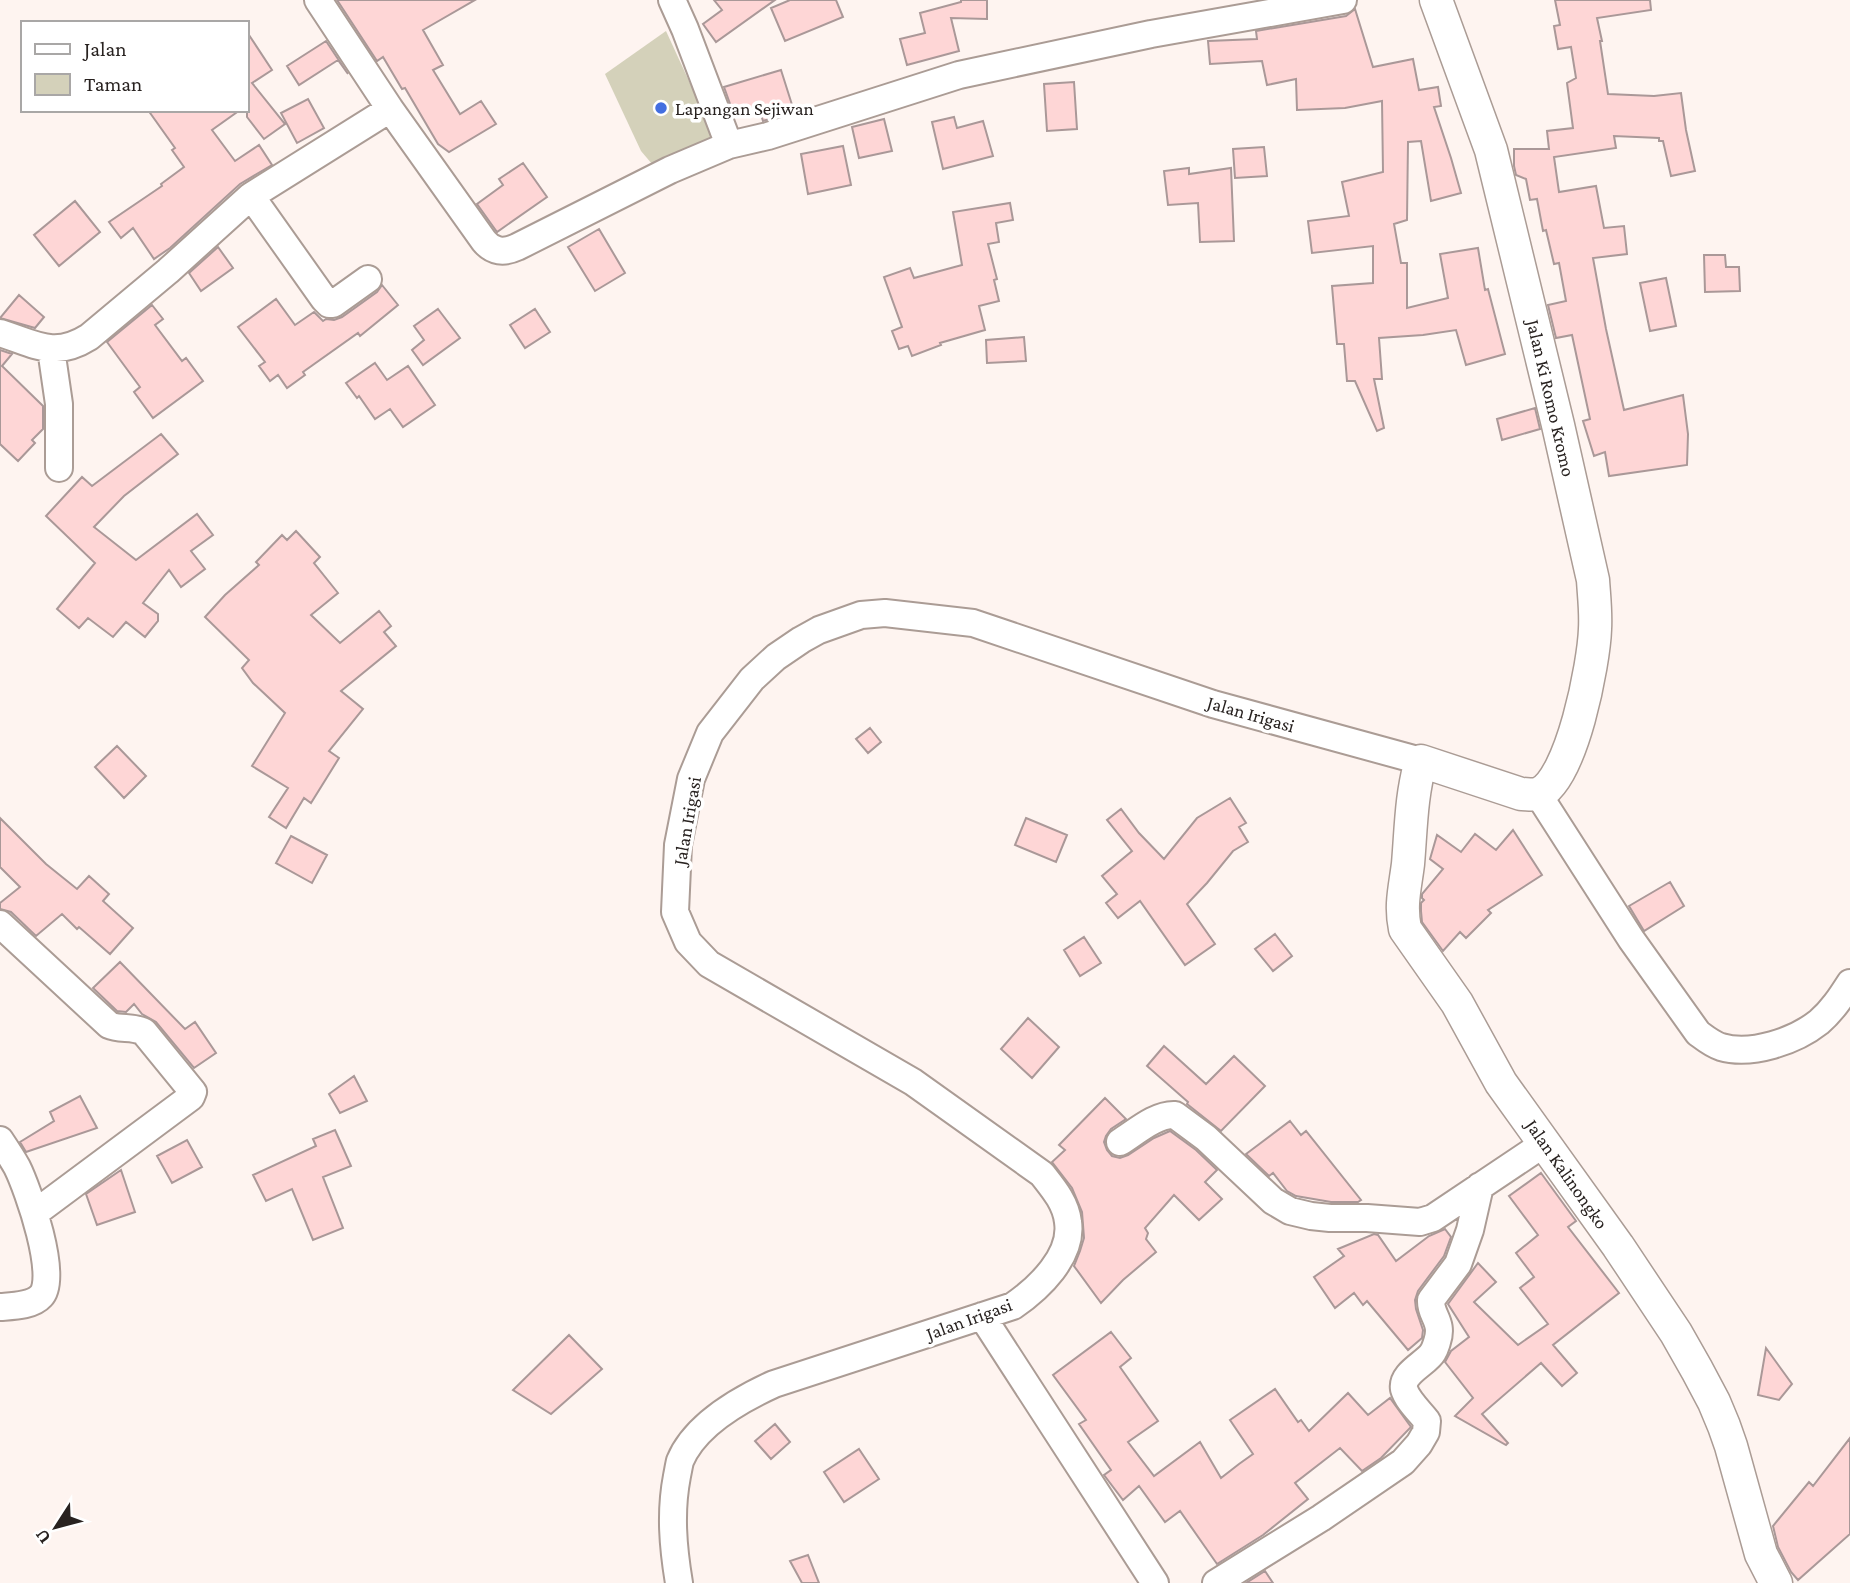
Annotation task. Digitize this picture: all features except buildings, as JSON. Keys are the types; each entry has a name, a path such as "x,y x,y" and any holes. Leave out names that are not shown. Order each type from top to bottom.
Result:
{"street":[{"path":"318,0 390,109 484,241 499,251 517,247 670,170 729,145 768,136 960,75 1151,34 1343,0"},
{"path":"671,0 685,29 729,145"},
{"name":"Jalan Ki Romo Kromo","path":"1436,0 1491,150 1593,580 1595,630 1577,728 1560,769 1538,794"},
{"path":"0,333 51,349 71,347 89,337 251,196 390,109"},
{"path":"251,196 329,304 333,304 368,279"},
{"path":"51,349 59,404 59,468"},
{"name":"Jalan Irigasi","path":"679,1583 674,1549 673,1498 680,1461 705,1427 745,1399 774,1384 1013,1306 1044,1279 1059,1260 1069,1223 1057,1193 1042,1174 913,1082 709,964 688,942 676,912 678,845 691,779 710,733 752,679 776,657 801,640 819,630 861,615 885,613 973,622 1213,704 1421,761 1521,794 1538,794"},
{"name":"Jalan Kalinongko","path":"1421,761 1413,792 1408,865 1402,903 1405,929 1457,1003 1501,1083 1669,1322 1697,1370 1724,1426 1761,1554 1776,1583"},
{"path":"1538,794 1631,939 1698,1033 1710,1042 1736,1050 1794,1037 1820,1021 1833,1008 1850,983"},
{"path":"0,924 108,1025 140,1029 144,1032 193,1092 191,1097 35,1213"},
{"path":"1120,1142 1157,1119 1171,1114 1179,1116 1273,1200 1290,1211 1311,1216 1427,1221 1545,1143"},
{"path":"0,1140 16,1166 35,1213 48,1279 47,1288 32,1302 0,1307"},
{"path":"1216,1583 1332,1511 1403,1462 1419,1444 1426,1432 1427,1421 1407,1395 1404,1382 1433,1353 1440,1324 1430,1305 1431,1300 1458,1264 1470,1230 1480,1186"},
{"path":"982,1316 1155,1583"}],"green space":[{"name":"Lapangan Sejiwan","path":"666,31 717,142 658,171 641,151 605,74"}],"place":[{"name":"Lapangan Sejiwan","path":"661,108"}]}
